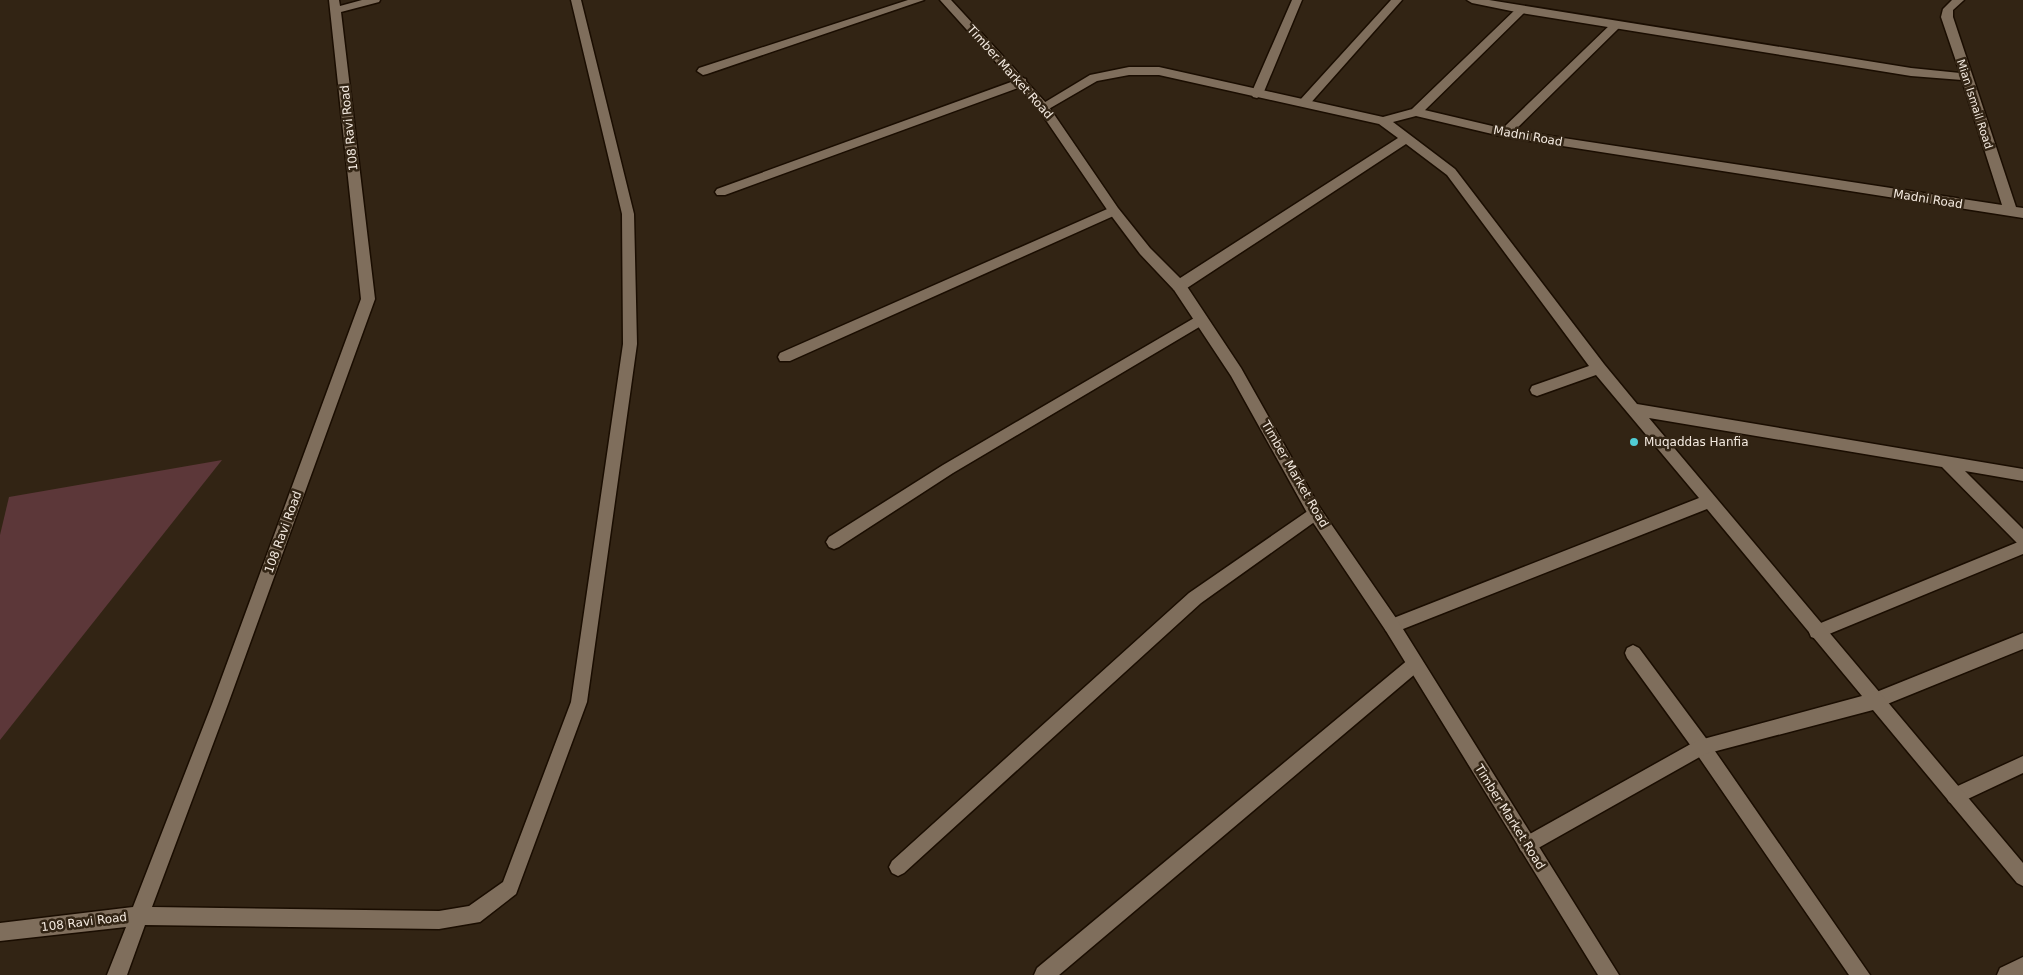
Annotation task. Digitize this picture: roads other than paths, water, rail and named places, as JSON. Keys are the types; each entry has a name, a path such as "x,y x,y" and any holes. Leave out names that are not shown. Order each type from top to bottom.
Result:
{"street":[{"path":"335,5 375,0"},
{"path":"117,975 139,916 439,920 473,914 510,888 579,702 630,344 628,214 576,0"},
{"path":"703,71 919,0"},
{"name":"Timber Market Road","path":"945,0 1044,107 1114,211 1145,251 1179,286 1236,372 1315,513 1392,626 1527,845 1610,975"},
{"path":"1257,94 1297,0"},
{"path":"1304,103 1397,0"},
{"path":"1472,0 1521,10 1911,72 1966,77"},
{"name":"Mian Ismail Road","path":"1959,0 1948,9 1946,17 1966,77 2017,213"},
{"name":"108 Ravi Road","path":"0,932 139,916 220,704 368,299 335,5"},
{"path":"1416,112 1521,10"},
{"path":"1505,133 1616,25"},
{"name":"Madni Road","path":"1044,107 1094,78 1129,71 1159,71 1383,121 1416,112 1505,133 2017,213"},
{"path":"721,192 1022,82"},
{"path":"1383,121 1451,172 1632,409 2023,877"},
{"path":"1179,286 1406,138"},
{"path":"785,357 1114,211"},
{"path":"834,542 948,469 1201,319"},
{"path":"1537,390 1599,368"},
{"path":"1632,409 2023,475"},
{"path":"1946,462 2023,539"},
{"path":"1392,626 1709,501"},
{"path":"898,867 1194,598 1315,513"},
{"path":"1817,632 2023,547"},
{"path":"1527,845 1702,748 1875,701 2023,641"},
{"path":"1632,653 1702,748 1860,975"},
{"path":"1044,975 1415,664"},
{"path":"1955,796 2023,764"},
{"path":"2007,975 2023,967"}],"place":[{"name":"Muqaddas Hanfia","path":"1634,442"}]}
